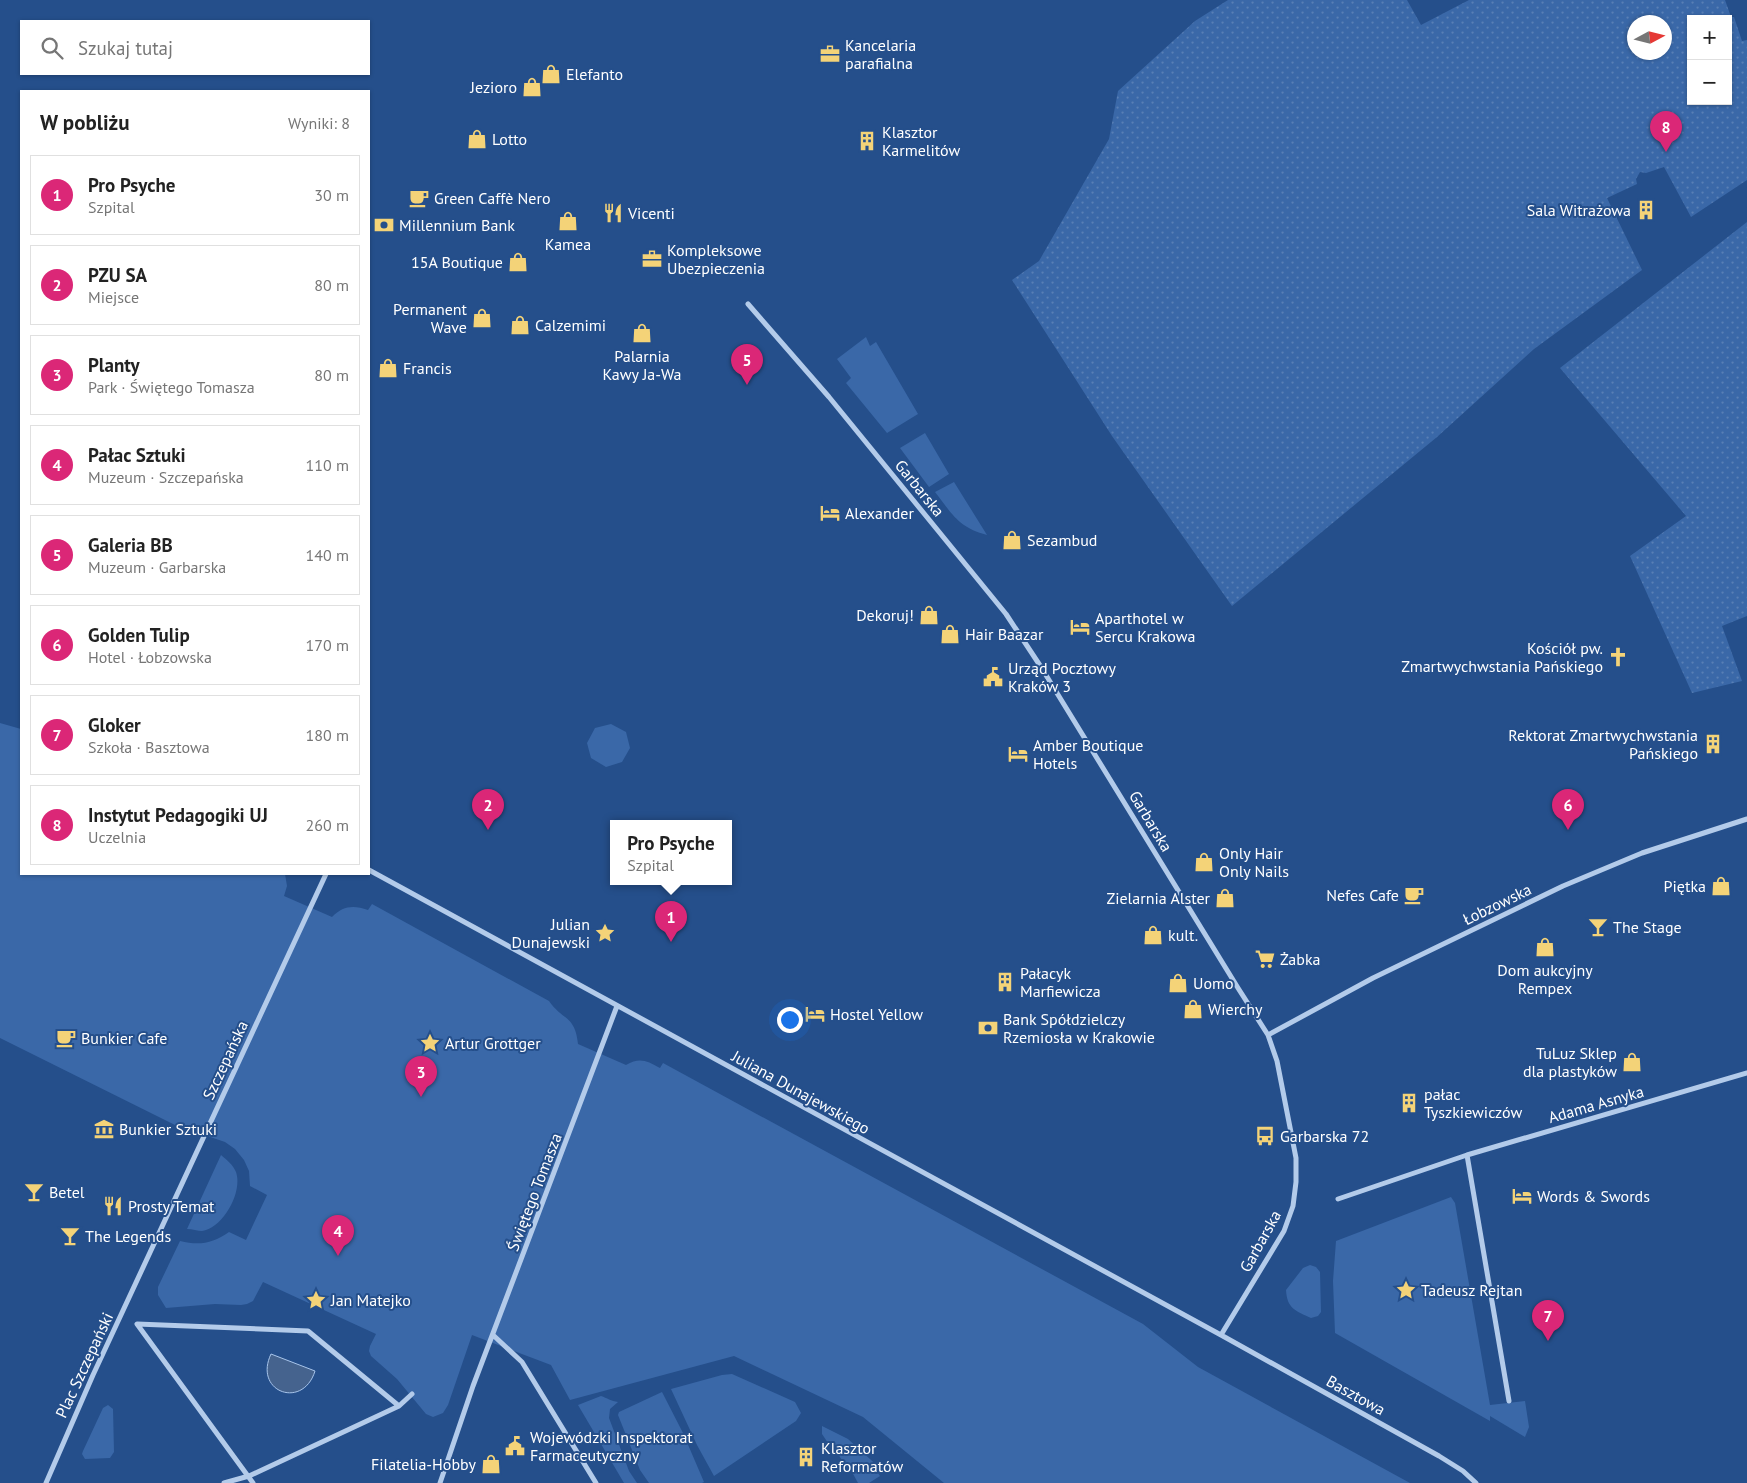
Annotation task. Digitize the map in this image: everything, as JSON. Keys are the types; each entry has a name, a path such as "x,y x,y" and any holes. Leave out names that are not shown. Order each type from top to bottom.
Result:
{"street":[{"name":"Garbarska","path":"748,304 829,397 1006,614 1041,666 1268,1035 1277,1061 1296,1158 1293,1206 1284,1230 1221,1335"},
{"name":"Łobzowska","path":"1268,1035 1373,978 1563,886 1642,853 1747,819"},
{"name":"Juliana Dunajewskiego","path":"370,871 1221,1335"},
{"name":"Szczepańska","path":"147,1258 326,875"},
{"name":"Świętego Tomasza","path":"440,1483 493,1334 617,1006"},
{"name":"Adama Asnyka","path":"1338,1199 1467,1155 1747,1073"},
{"path":"1467,1155 1509,1401"},
{"name":"Plac Szczepański","path":"46,1483 65,1435 147,1258"},
{"path":"253,1483 137,1324 308,1331 399,1406"},
{"path":"493,1334 522,1362 596,1483"},
{"name":"Basztowa","path":"1221,1335 1439,1456 1463,1471 1476,1483"},
{"path":"224,1483 249,1476 399,1406 412,1394"}],"shaded area":[{"path":"1228,0 1407,0 1421,25 1469,0 1725,0 1730,15 1687,15 1687,105 1732,105 1732,17 1734,17 1742,41 1747,40 1747,180 1691,217 1664,167 1646,173 1640,172 1636,179 1637,184 1607,198 1642,270 1534,349 1437,437 1232,606 1112,436 1012,280 1039,261 1109,139 1118,91 1195,21"},
{"path":"1747,222 1747,616 1722,626 1742,681 1692,693 1630,556 1686,516 1560,368"},
{"path":"866,337 870,346 876,342 918,414 887,433 846,383 851,378 837,359"},
{"path":"925,433 949,474 929,487 900,448"},
{"path":"954,482 987,535 963,524 952,514 935,492"},
{"path":"0,723 20,729 20,875 285,875 287,886 284,896 332,917 348,908 358,907 368,910 372,904 549,1001 571,1023 578,1044 626,1065 635,1061 643,1061 660,1068 663,1063 1143,1324 1198,1367 1410,1483 944,1483 863,1417 734,1356 570,1400 551,1365 472,1335 448,1405 443,1413 433,1417 426,1414 397,1379 371,1356 370,1346 376,1334 263,1282 253,1301 247,1304 215,1304 166,1308 158,1295 158,1287 180,1241 206,1242 217,1239 229,1232 246,1240 267,1195 250,1186 249,1171 244,1160 235,1149 225,1142 175,1125 0,1038"},
{"path":"611,724 626,732 630,748 622,762 606,767 591,758 587,743 595,728"},
{"path":"221,1155 232,1165 236,1172 237,1189 230,1208 210,1228 202,1231 187,1229"},
{"path":"1451,1197 1455,1203 1490,1405 1525,1401 1529,1427 1525,1437 1490,1416 1490,1421 1335,1333 1333,1281 1336,1241"},
{"path":"1310,1265 1316,1267 1320,1272 1321,1312 1318,1316 1311,1318 1290,1305 1286,1290 1303,1268"},
{"path":"271,1354 315,1371 309,1383 301,1390 291,1393 282,1391 274,1386 269,1378 267,1367"},
{"path":"732,1374 795,1402 801,1413 796,1421 714,1476 697,1445 671,1389"},
{"path":"662,1392 683,1433 704,1482 702,1483 649,1483 640,1470 618,1415 619,1412"},
{"path":"601,1396 618,1402 610,1409 609,1418 629,1471 637,1483 624,1483 578,1405"},
{"path":"108,1405 113,1409 114,1452 110,1458 85,1459 82,1454 83,1451 103,1408"},
{"path":"822,1426 848,1439 882,1470 878,1473 880,1476 869,1483 858,1483 851,1470 849,1471 838,1454 836,1455 822,1434"}],"place":[{"name":"Kancelaria parafialna","path":"830,54"},
{"name":"Elefanto","path":"551,74"},
{"name":"Jezioro","path":"532,87"},
{"name":"Lotto","path":"477,139"},
{"name":"Klasztor Karmelitów","path":"867,141"},
{"name":"Instytut Pedagogiki UJ","path":"1666,152"},
{"name":"Green Caffè Nero","path":"419,198"},
{"name":"Sala Witrażowa","path":"1646,210"},
{"name":"Vicenti","path":"613,213"},
{"name":"Kamea","path":"568,221"},
{"name":"Millennium Bank","path":"384,225"},
{"name":"Kompleksowe Ubezpieczenia","path":"652,259"},
{"name":"15A Boutique","path":"518,262"},
{"name":"Permanent Wave","path":"482,318"},
{"name":"Calzemimi","path":"520,325"},
{"name":"Palarnia Kawy Ja-Wa","path":"642,333"},
{"name":"Francis","path":"388,368"},
{"name":"Galeria BB","path":"747,385"},
{"name":"Alexander","path":"830,513"},
{"name":"Sezambud","path":"1012,540"},
{"name":"Dekoruj!","path":"929,615"},
{"name":"Aparthotel w Sercu Krakowa","path":"1080,627"},
{"name":"Hair Baazar","path":"950,634"},
{"name":"Kościół pw. Zmartwychwstania Pańskiego","path":"1618,657"},
{"name":"Urząd Pocztowy Kraków 3","path":"993,677"},
{"name":"Rektorat Zmartwychwstania Pańskiego","path":"1713,744"},
{"name":"Amber Boutique Hotels","path":"1018,754"},
{"name":"PZU SA","path":"488,830"},
{"name":"Golden Tulip","path":"1568,830"},
{"name":"Only Hair Only Nails","path":"1204,862"},
{"name":"Piętka","path":"1721,886"},
{"name":"Nefes Cafe","path":"1414,895"},
{"name":"Zielarnia Alster","path":"1225,898"},
{"name":"The Stage","path":"1598,927"},
{"name":"Julian Dunajewski","path":"605,933"},
{"name":"kult.","path":"1153,935"},
{"name":"Pro Psyche","path":"671,942"},
{"name":"Dom aukcyjny Rempex","path":"1545,947"},
{"name":"Żabka","path":"1265,959"},
{"name":"Pałacyk Marfiewicza","path":"1005,982"},
{"name":"Uomo","path":"1178,983"},
{"name":"Wierchy","path":"1193,1009"},
{"name":"Hostel Yellow","path":"815,1014"},
{"name":"Bank Spółdzielczy Rzemiosła w Krakowie","path":"988,1028"},
{"name":"Bunkier Cafe","path":"66,1038"},
{"name":"Artur Grottger","path":"430,1043"},
{"name":"TuLuz Sklep dla plastyków","path":"1632,1062"},
{"name":"Planty","path":"421,1097"},
{"name":"pałac Tyszkiewiczów","path":"1409,1103"},
{"name":"Bunkier Sztuki","path":"104,1129"},
{"name":"Garbarska 72","path":"1265,1136"},
{"name":"Betel","path":"34,1192"},
{"name":"Words & Swords","path":"1522,1196"},
{"name":"Prosty Temat","path":"113,1206"},
{"name":"The Legends","path":"70,1236"},
{"name":"Pałac Sztuki","path":"338,1256"},
{"name":"Tadeusz Rejtan","path":"1406,1290"},
{"name":"Jan Matejko","path":"316,1300"},
{"name":"Gloker","path":"1548,1341"},
{"name":"Wojewódzki Inspektorat Farmaceutyczny","path":"515,1446"},
{"name":"Klasztor Reformatów","path":"806,1457"},
{"name":"Filatelia-Hobby","path":"491,1464"}]}
